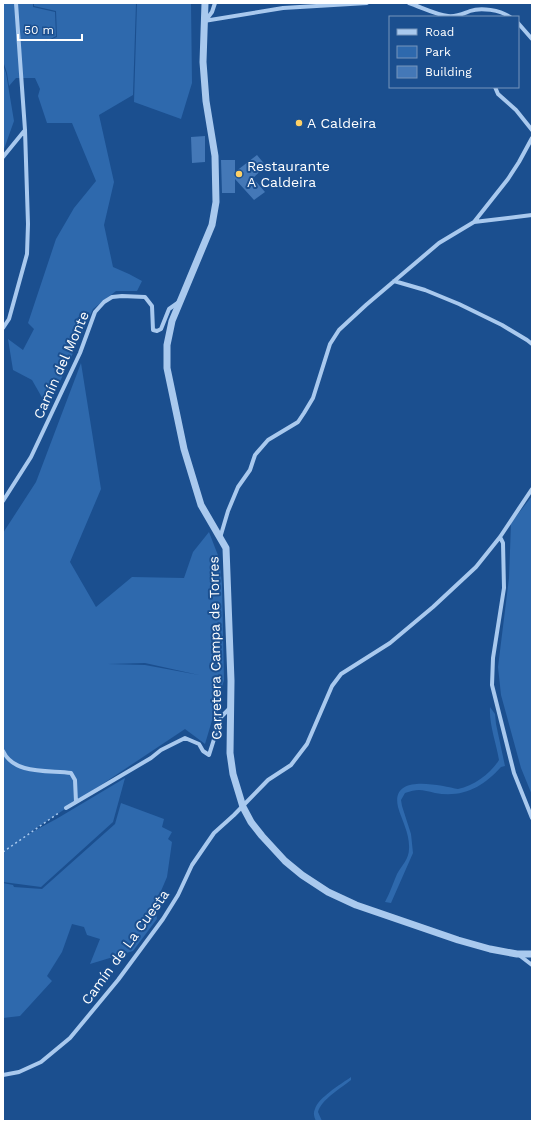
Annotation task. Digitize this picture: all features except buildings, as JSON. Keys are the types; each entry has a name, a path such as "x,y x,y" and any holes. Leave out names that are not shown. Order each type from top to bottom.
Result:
{"street":[{"path":"3,328 8,319 27,254 28,224 25,130 16,3"},
{"name":"Carretera Campa de Torres","path":"205,3 204,62 206,101 215,156 216,202 212,225 172,321 167,345 168,368 184,449 201,505 226,548 231,681 230,753 233,774 243,807 251,822 285,861 302,875 328,892 356,905 458,940 490,949 517,954 532,954"},
{"path":"204,21 212,12 215,3"},
{"path":"204,21 283,8 367,3"},
{"path":"409,3 448,16 461,16 471,10 490,10 509,16"},
{"path":"519,24 532,39"},
{"path":"495,88 498,94 516,110 532,130"},
{"path":"3,157 25,130"},
{"path":"220,538 228,511 238,487 250,470 255,455 268,440 298,422 313,398 330,344 339,330 439,243 474,222 508,178 519,162 532,138"},
{"path":"474,222 532,215"},
{"path":"394,281 425,290 459,304 502,325 528,340 532,344"},
{"name":"Camín del Monte","path":"3,501 31,457 80,353 95,312 104,302 112,297 145,297 152,306 151,320 153,330 157,331 161,329 169,309 179,302"},
{"name":"Camín de La Cuesta","path":"3,1075 19,1072 41,1062 70,1038 118,980 163,919 178,895 192,865 214,833 243,807 268,780 291,765 307,744 332,686 341,674 390,643 433,607 476,567 500,537 532,489"},
{"path":"500,537 503,543 504,588 493,658 492,685 514,773 532,818"},
{"path":"66,808 151,758 161,750 185,738 199,744 203,751 209,755 221,717 230,708"},
{"path":"3,751 7,759 22,767 46,772 71,774 75,780 76,802"},
{"path":"517,954 532,965"}],"path":[{"path":"3,852 66,808"}],"green space":[{"path":"3,3 33,3 33,7 55,12 56,36 45,42 57,37 56,11 34,6 34,3 136,3 133,95 99,115 114,182 104,225 113,267 142,281 137,291 116,291 93,309 48,408 32,380 13,370 8,339 23,350 34,329 28,323 56,239 74,208 96,181 72,123 47,123 38,96 40,89 35,78 16,78 9,86 3,61"},
{"path":"137,3 191,3 192,83 181,119 134,102"},
{"path":"3,65 6,73 14,121 3,152"},
{"path":"81,363 101,489 70,562 96,607 132,577 184,578 193,552 209,532 219,558 222,584 224,680 205,744 185,729 23,837 125,778 113,822 41,887 3,882 3,533 36,482","holes":["145,663 199,675 145,665 108,664"]},
{"path":"532,496 532,795 521,768 501,695 498,667 509,578 511,523"},
{"path":"490,707 495,714 505,766 501,767 480,785 463,792 445,794 417,790 405,793 401,800 411,834 413,853 391,903 385,902 397,874 407,859 409,853 408,838 398,807 398,796 402,789 409,785 430,784 458,789 476,782 491,770 499,760 492,727"},
{"path":"121,803 164,819 162,827 172,832 168,839 172,842 167,877 155,905 157,919 133,951 90,964 100,939 87,935 84,927 72,924 62,952 47,976 52,981 20,1016 3,1018 3,883 13,885 14,887 42,889 115,824"},
{"path":"351,1077 351,1080 332,1094 323,1103 318,1112 322,1121 316,1121 314,1112 320,1100"}],"place":[{"name":"A Caldeira","path":"299,123"},
{"name":"Restaurante A Caldeira","path":"239,174"}]}
